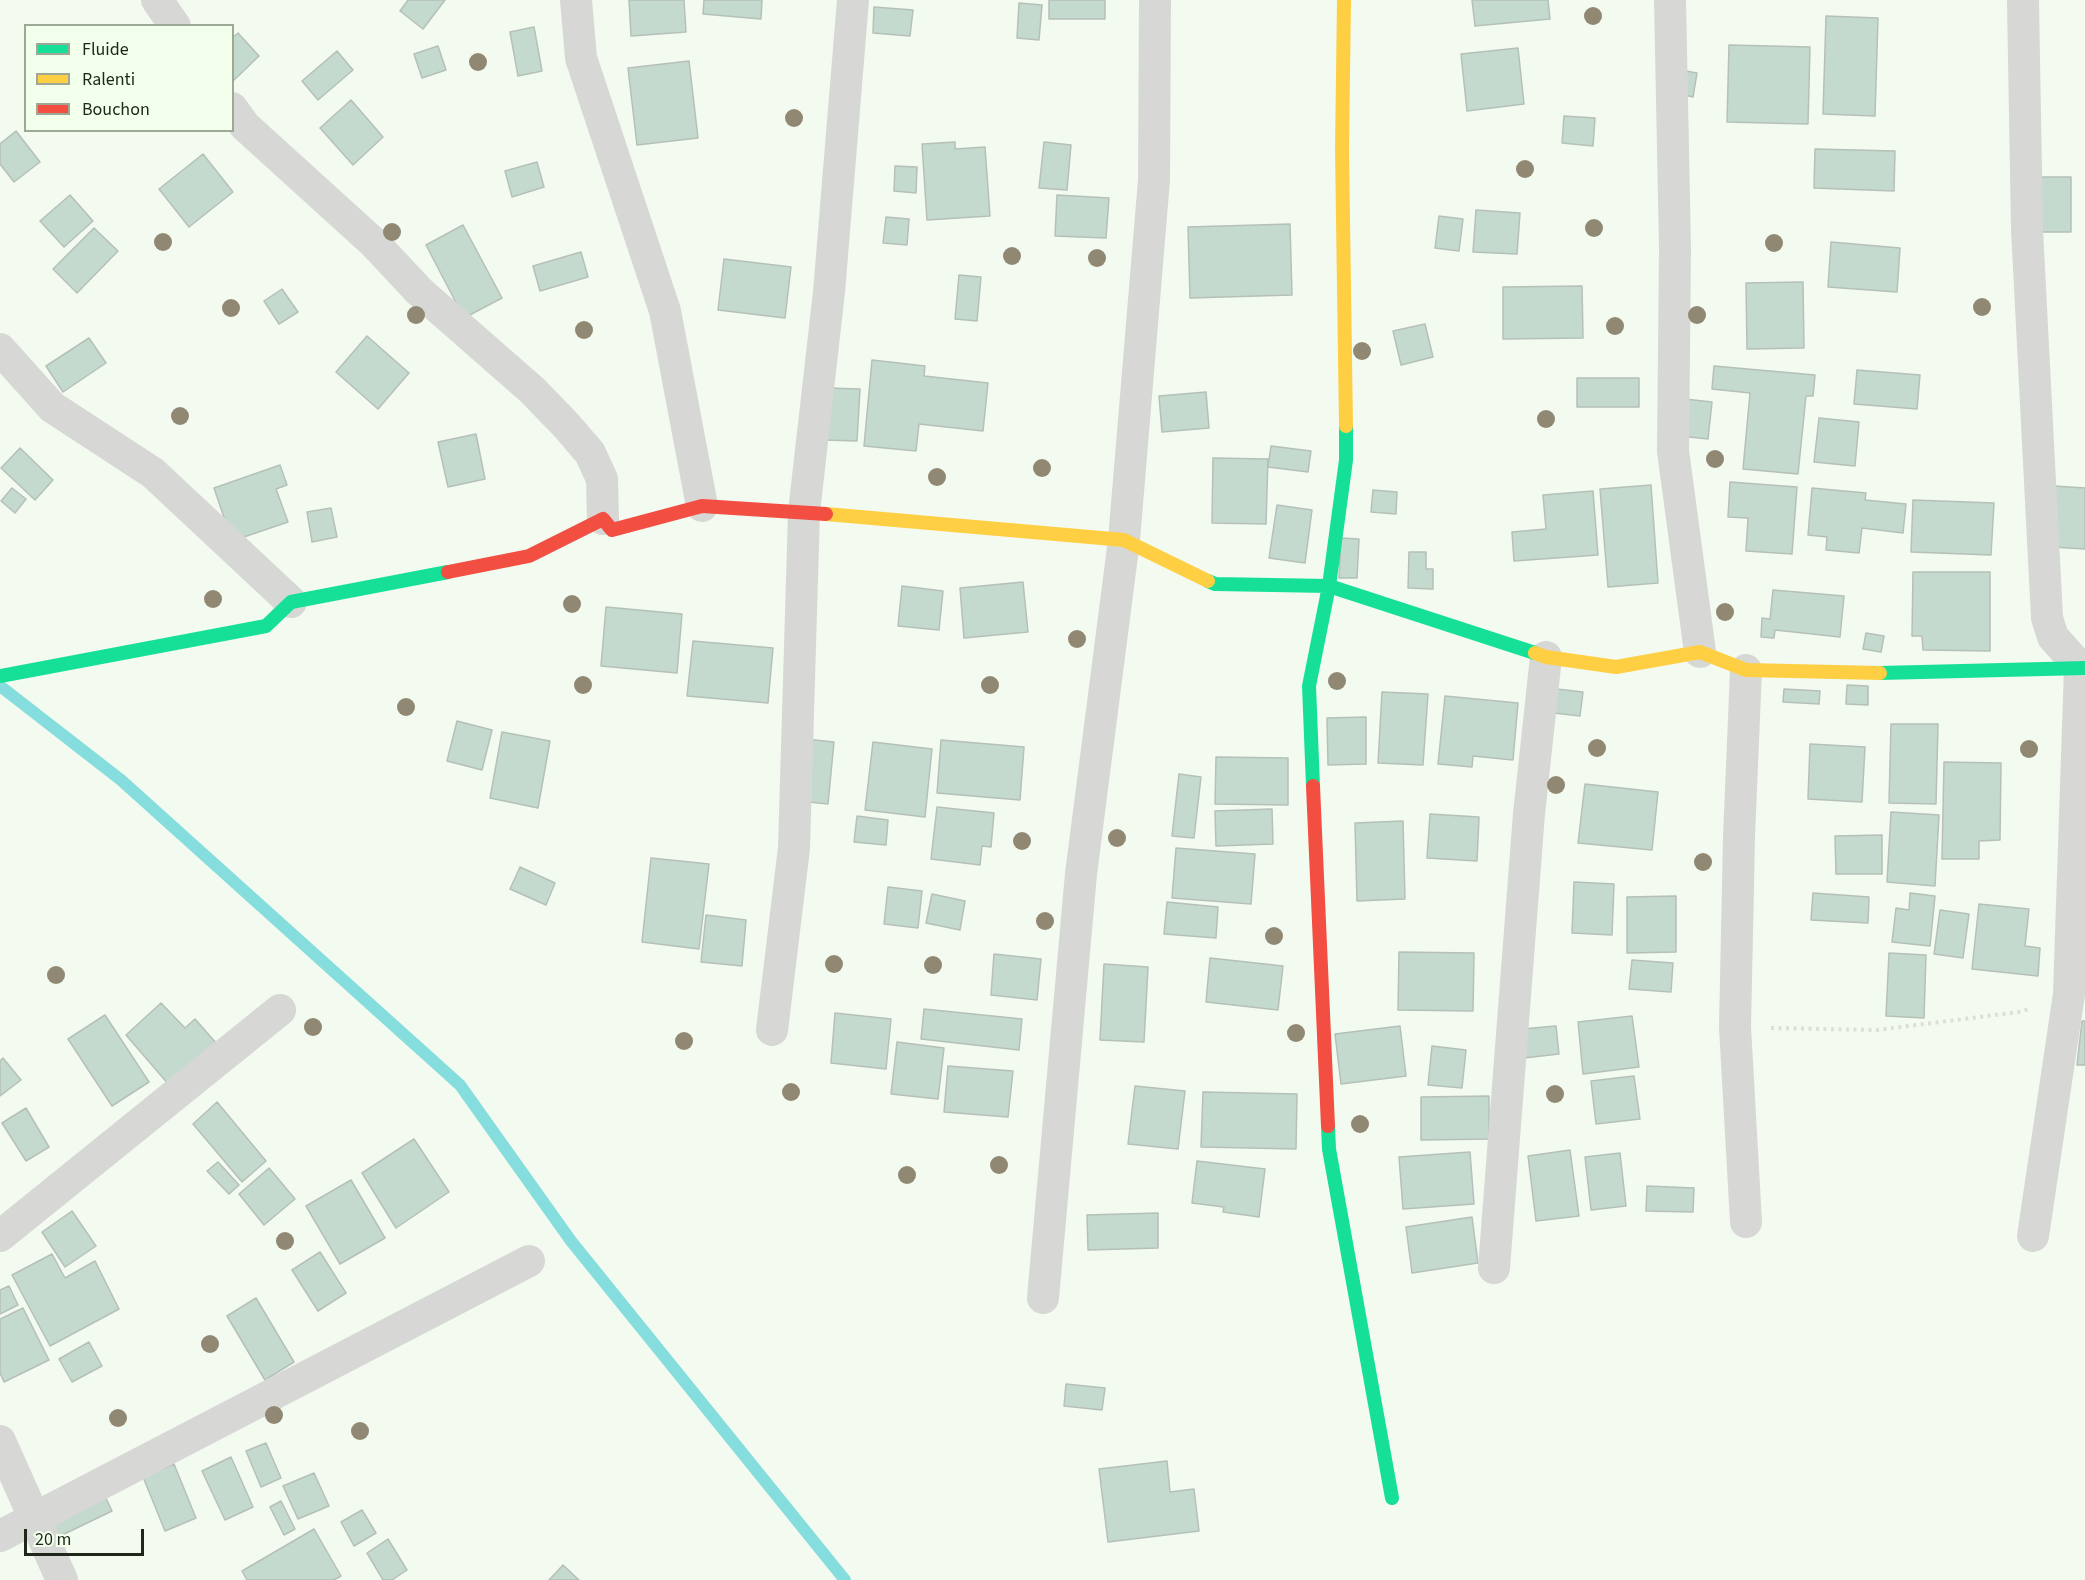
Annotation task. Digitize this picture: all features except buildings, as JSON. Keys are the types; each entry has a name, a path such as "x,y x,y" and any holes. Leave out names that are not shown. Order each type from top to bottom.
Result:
{"street":[{"path":"158,0 174,24"},
{"path":"576,0 581,58 665,311 702,506"},
{"path":"772,1030 794,848 804,512 829,292 853,0"},
{"path":"1043,1298 1081,874 1124,540 1154,180 1155,0"},
{"path":"1344,0 1342,149 1346,460 1329,586 1309,686 1329,1149 1392,1498"},
{"path":"1670,0 1676,248 1673,451 1700,652"},
{"path":"2023,0 2027,229 2047,618 2053,637 2082,668 2077,995 2033,1236"},
{"path":"234,111 245,126 375,244 419,291 532,390 566,425 590,453 602,479 603,519 612,530 702,506 804,512 1124,540 1215,584 1329,586 1546,657 1616,667 1700,652 1746,670 1859,674 2082,668"},
{"path":"0,349 52,407 153,473 291,602"},
{"path":"0,676 266,626 291,602 529,556 603,519"},
{"path":"1494,1268 1529,814 1546,657"},
{"path":"1746,670 1739,837 1736,1027 1746,1222"},
{"path":"0,1236 280,1011"},
{"path":"0,1536 529,1261"},
{"path":"0,1441 62,1580"}],"path":[{"path":"1736,1027 1877,1030 2019,1012 2077,995"}],"waterway":[{"path":"0,686 121,780 460,1085 571,1241 845,1580"}],"traffic: fast":[{"path":"1313,786 1309,686 1329,586 1346,460 1346,426"},
{"path":"0,676 266,626 291,602 448,572"},
{"path":"1208,581 1215,584 1329,586 1535,653"},
{"path":"1880,673 2085,668"},
{"path":"1328,1126 1329,1149 1392,1498"}],"traffic: slow":[{"path":"1344,0 1342,149 1346,426"},
{"path":"826,514 1124,540 1208,581"},
{"path":"1535,653 1546,657 1616,667 1700,652 1746,670 1880,673"}],"traffic: jam":[{"path":"448,572 529,556 603,519 612,530 702,506 826,514"},
{"path":"1313,786 1328,1126"}]}
